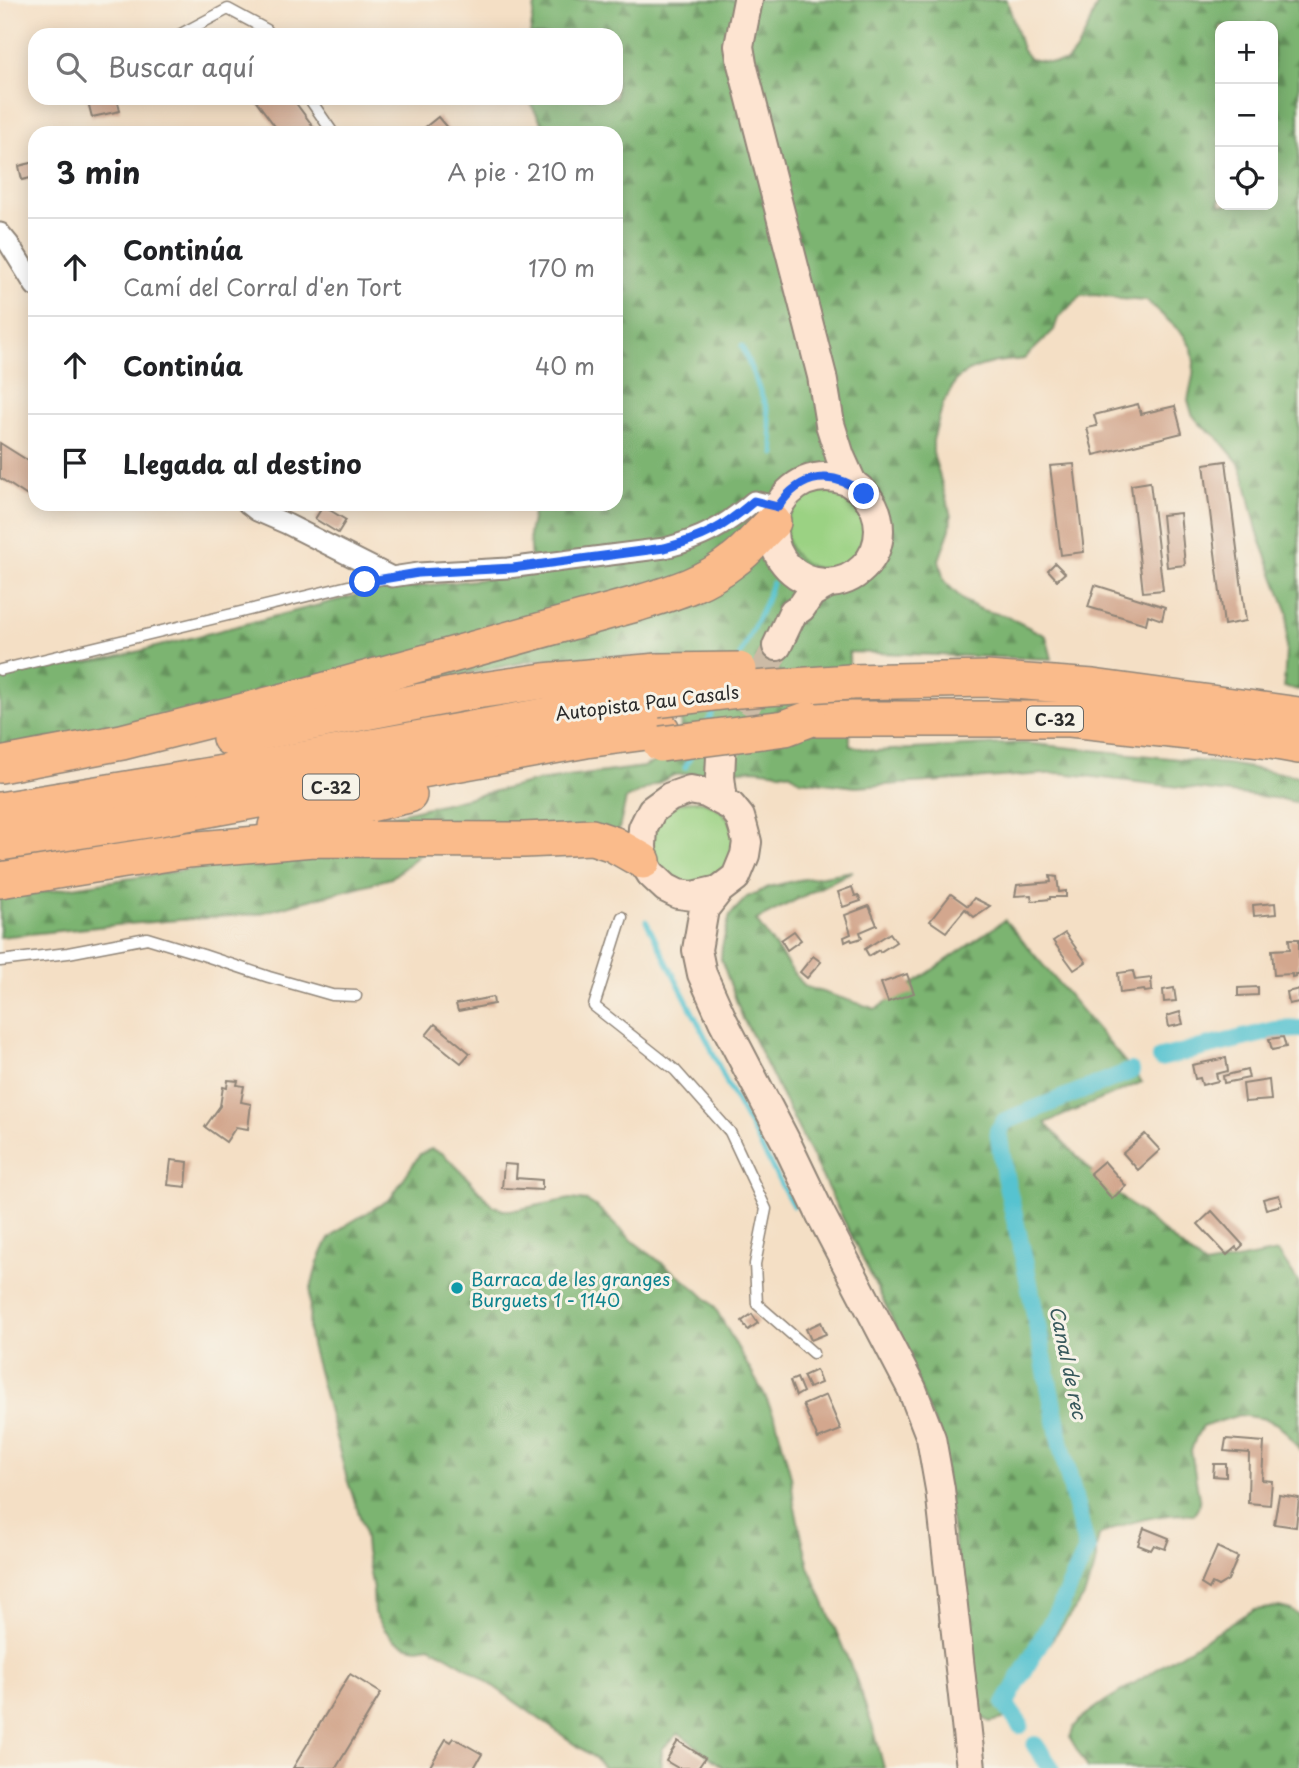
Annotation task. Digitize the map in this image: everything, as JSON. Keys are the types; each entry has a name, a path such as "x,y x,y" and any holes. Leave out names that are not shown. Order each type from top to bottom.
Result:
{"highway":[{"path":"0,765 122,742 304,696 687,588 737,558 776,514"},
{"name":"Autopista Pau Casals","path":"0,843 154,819 586,740 659,711 739,690 851,675 987,679 1093,687 1299,715"},
{"path":"0,776 154,753 469,692 543,681 659,711"},
{"name":"Autopista Pau Casals","path":"0,810 272,765 588,708 659,711 750,722 809,719 1070,719 1299,746"},
{"path":"188,849 583,756 659,711"},
{"path":"0,880 188,849 313,839 524,840 592,837 613,844 643,861"}],"street":[{"path":"748,0 739,46 742,64 822,376 830,424 853,485"},
{"path":"0,233 28,275"},
{"path":"812,479 824,456 830,424"},
{"path":"824,477 837,478 853,485 873,506 877,519 879,533 870,560 852,577 840,582 810,581 794,573 781,559 774,541 776,514 786,495 798,485 824,477"},
{"path":"259,511 392,577 508,568 664,548 705,535 731,521 754,501 776,514"},
{"path":"793,612 790,607 794,573"},
{"path":"777,646 793,612 801,608 811,593 828,583"},
{"path":"696,791 715,759 721,756 723,801"},
{"path":"719,890 692,896 678,894 652,874 643,861 643,828 652,810 670,797 690,790 706,793 731,806 740,817 747,842 746,855 736,877 719,890 704,909 697,950 702,974 821,1215 912,1389 931,1438 940,1489 971,1768"},
{"path":"670,890 691,944 697,950"}],"lane":[{"path":"192,28 228,9 263,28"},
{"path":"314,105 328,126"},
{"path":"0,670 392,577"},
{"path":"622,917 594,1006 675,1070 730,1132 766,1209 755,1264 757,1304 813,1353"},
{"path":"0,961 68,953 146,939 331,995 356,996"}],"green space":[{"path":"536,0 1007,0 1022,49 1030,59 1054,63 1066,62 1077,49 1099,0 1299,0 1299,690 1284,687 1288,613 1258,534 1239,463 1217,437 1192,414 1188,400 1193,376 1192,349 1183,334 1147,301 1096,295 1081,296 1058,318 1054,330 1024,359 981,366 957,379 943,404 933,440 933,453 951,516 950,529 939,560 944,581 964,601 982,610 1006,616 1046,636 1052,659 849,652 850,746 875,751 1024,743 1227,764 1299,776 1299,803 1060,773 856,787 800,780 789,773 754,769 674,775 626,799 618,833 450,830 391,878 257,914 0,937 0,898 218,865 349,826 538,781 643,767 664,758 680,735 681,715 673,684 660,655 541,659 441,679 0,747 0,676 113,658 373,591 532,574 529,534 534,511 623,511 623,126 544,126 531,105 623,105 623,28 531,28"},
{"path":"817,491 833,491 847,497 858,508 864,522 864,538 858,552 847,563 833,569 817,569 803,563 792,552 786,538 786,522 792,508 803,497"},
{"path":"694,801 717,808 729,820 736,843 729,866 717,878 694,885 671,878 659,866 652,843 659,820 671,808"},
{"path":"853,871 756,920 803,986 876,1009 1005,920 1142,1082 1045,1123 1098,1178 1205,1266 1278,1252 1299,1283 1299,1450 1287,1433 1266,1419 1239,1415 1202,1427 1191,1451 1200,1504 1193,1515 1145,1519 1099,1536 1093,1573 1083,1598 1026,1674 1003,1719 990,1722 979,1716 939,1435 889,1312 743,1019 721,959 730,915 747,897 769,887 793,881"},
{"path":"431,1149 442,1153 492,1205 503,1210 570,1199 587,1201 714,1306 776,1420 791,1476 794,1504 809,1567 855,1676 884,1768 724,1768 679,1733 662,1749 661,1768 604,1768 596,1759 469,1669 430,1646 417,1648 394,1640 385,1630 374,1613 364,1529 347,1479 311,1345 310,1292 318,1262 328,1240 348,1224 390,1199 420,1154"},
{"path":"1279,1607 1299,1615 1299,1768 1088,1768 1070,1738 1074,1727 1083,1717 1244,1615 1254,1610"}],"building":[{"path":"89,105 119,105 120,111 92,117"},
{"path":"259,105 297,105 313,126 275,126"},
{"path":"438,117 446,126 427,126"},
{"path":"28,164 28,179 22,180 19,166"},
{"path":"1138,404 1141,414 1175,406 1182,433 1094,455 1087,428 1097,426 1094,415"},
{"path":"0,443 28,461 28,496 0,478"},
{"path":"1226,461 1246,621 1224,625 1204,464"},
{"path":"1074,464 1084,552 1061,555 1050,466"},
{"path":"1150,482 1163,590 1143,592 1131,485"},
{"path":"320,511 331,511 346,520 338,533 315,519"},
{"path":"1180,513 1185,565 1167,567 1162,515"},
{"path":"1055,563 1065,573 1057,580 1048,570"},
{"path":"1095,585 1165,607 1162,620 1148,615 1146,624 1088,607"},
{"path":"1050,876 1057,877 1059,892 1066,891 1066,897 1032,901 1031,895 1015,896 1017,885 1051,882"},
{"path":"852,887 855,896 858,895 861,901 843,907 838,892"},
{"path":"951,894 968,906 974,898 990,906 974,917 965,909 946,932 930,921"},
{"path":"1275,903 1276,914 1254,916 1253,905"},
{"path":"869,906 877,925 860,932 862,938 845,942 844,937 851,934 845,915"},
{"path":"794,931 801,940 787,950 781,940"},
{"path":"890,933 896,942 869,956 865,949"},
{"path":"1065,933 1086,962 1074,970 1053,941"},
{"path":"1289,939 1299,939 1299,974 1292,977 1292,974 1274,975 1272,950 1290,949"},
{"path":"813,956 821,962 807,978 800,972"},
{"path":"1133,971 1135,980 1151,978 1152,991 1120,993 1118,973"},
{"path":"907,974 914,993 888,1002 881,983"},
{"path":"1258,987 1258,995 1238,996 1238,988"},
{"path":"1174,988 1176,1001 1164,1002 1163,990"},
{"path":"1299,989 1299,1002 1289,1004 1287,992"},
{"path":"493,997 494,1004 458,1011 456,1004"},
{"path":"1180,1012 1183,1024 1169,1027 1167,1016"},
{"path":"435,1024 470,1053 461,1063 426,1035"},
{"path":"1283,1037 1286,1047 1272,1050 1269,1039"},
{"path":"1226,1058 1228,1071 1216,1074 1218,1081 1202,1085 1200,1078 1195,1079 1192,1065"},
{"path":"1247,1070 1249,1078 1224,1083 1223,1076"},
{"path":"228,1080 238,1081 237,1085 244,1086 241,1102 251,1104 248,1129 236,1127 226,1142 205,1127 220,1106 223,1087 227,1088"},
{"path":"1269,1080 1271,1100 1245,1102 1243,1084"},
{"path":"1145,1134 1160,1150 1138,1170 1123,1153"},
{"path":"171,1160 188,1162 186,1187 168,1185"},
{"path":"1104,1161 1126,1186 1112,1199 1090,1173"},
{"path":"504,1164 517,1165 516,1178 542,1180 542,1190 502,1188"},
{"path":"1279,1195 1282,1205 1266,1209 1263,1199"},
{"path":"1212,1211 1243,1245 1238,1250 1236,1247 1227,1255 1198,1224"},
{"path":"752,1314 758,1323 748,1330 742,1321"},
{"path":"821,1322 826,1334 811,1340 806,1329"},
{"path":"816,1370 821,1383 809,1388 803,1376"},
{"path":"797,1378 803,1392 796,1396 790,1381"},
{"path":"826,1395 841,1430 818,1439 803,1405"},
{"path":"1226,1439 1264,1442 1262,1480 1272,1481 1270,1505 1248,1503 1249,1453 1224,1451"},
{"path":"1214,1464 1226,1464 1226,1477 1213,1476"},
{"path":"1279,1495 1299,1498 1296,1527 1274,1524"},
{"path":"1144,1528 1169,1538 1165,1549 1154,1545 1151,1550 1138,1545"},
{"path":"1217,1547 1238,1557 1228,1580 1218,1586 1212,1583 1209,1589 1201,1584"},
{"path":"350,1674 381,1693 336,1768 293,1768"},
{"path":"454,1738 482,1754 474,1768 429,1768 446,1739 451,1742"},
{"path":"678,1741 705,1758 698,1768 678,1768 666,1761"}],"waterway":[{"path":"742,346 767,409 775,454"},
{"path":"739,658 772,583"},
{"path":"707,724 716,704"},
{"path":"685,768 693,752"},
{"path":"646,921 728,1086 793,1206"},
{"name":"Canal de rec","path":"1160,1058 1276,1030 1299,1029"},
{"name":"Canal de rec","path":"1020,1725 1005,1704 1060,1607 1087,1550 1061,1445 998,1131 1005,1121 1131,1071"},
{"name":"Canal de rec","path":"1035,1745 1051,1768"}],"tunnel":[{"path":"724,750 777,646"}],"place":[{"name":"Barraca de les granges Burguets 1 - 1140","path":"457,1288"}],"route":[{"path":"365,582 418,573 513,568 664,548 705,535 731,521 754,501 778,507 786,495 798,485 812,479 837,478 853,485 864,494"}]}
